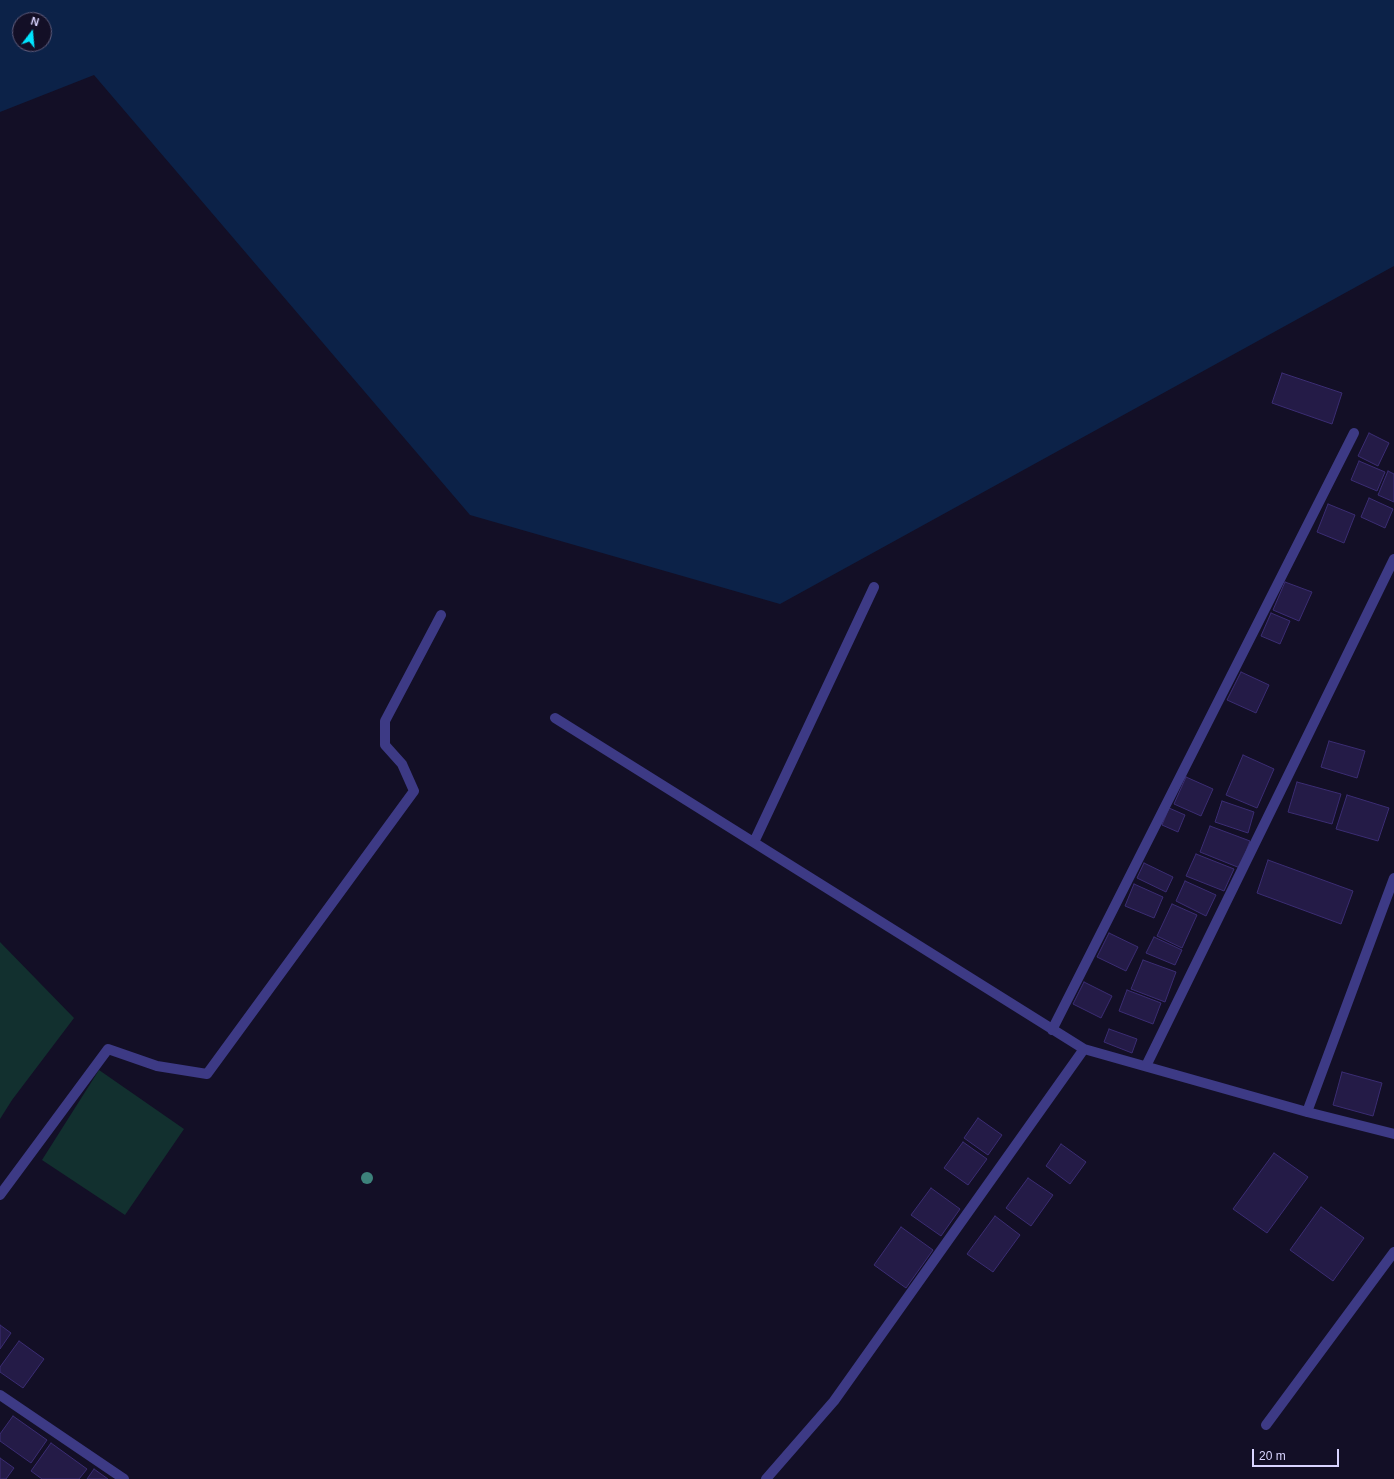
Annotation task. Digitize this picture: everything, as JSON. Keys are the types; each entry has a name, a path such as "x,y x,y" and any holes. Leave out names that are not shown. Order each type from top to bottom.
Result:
{"street":[{"path":"1052,1030 1354,433"},
{"path":"1146,1066 1394,559"},
{"path":"754,842 874,587"},
{"path":"0,1195 108,1049 157,1066 207,1074 414,791 402,764 385,745 385,721 441,615"},
{"path":"555,718 1084,1049 1307,1112 1394,1134"},
{"path":"1307,1112 1394,878"},
{"path":"766,1479 834,1401 1084,1049"},
{"path":"1266,1425 1394,1252"},
{"path":"0,1395 124,1479"}],"green space":[{"path":"0,942 74,1018 12,1100 0,1119"},
{"path":"99,1070 184,1129 125,1215 42,1160"}],"water":[{"path":"0,0 1394,0 1394,266 780,604 470,515 94,75 0,112"}],"building":[{"path":"1282,373 1342,393 1332,424 1272,403"},
{"path":"1369,433 1389,443 1378,466 1358,456"},
{"path":"1359,461 1385,472 1377,491 1351,480"},
{"path":"1388,471 1394,474 1394,502 1378,495"},
{"path":"1369,498 1393,509 1385,528 1361,517"},
{"path":"1328,504 1355,515 1344,543 1317,532"},
{"path":"1285,582 1312,592 1299,621 1273,610"},
{"path":"1271,613 1290,621 1280,644 1261,636"},
{"path":"1241,672 1269,685 1256,713 1227,700"},
{"path":"1329,741 1365,751 1357,778 1321,767"},
{"path":"1243,755 1274,769 1257,808 1226,795"},
{"path":"1186,777 1213,789 1201,816 1174,804"},
{"path":"1297,782 1341,794 1332,824 1288,812"},
{"path":"1347,795 1389,808 1378,841 1336,829"},
{"path":"1222,801 1254,812 1248,833 1215,822"},
{"path":"1169,808 1185,815 1178,832 1162,825"},
{"path":"1210,826 1250,841 1240,868 1200,852"},
{"path":"1196,854 1234,869 1224,891 1186,876"},
{"path":"1268,860 1353,891 1341,924 1257,893"},
{"path":"1144,863 1173,877 1166,892 1137,878"},
{"path":"1185,881 1216,895 1206,916 1176,901"},
{"path":"1134,884 1163,897 1154,918 1125,906"},
{"path":"1172,904 1197,915 1182,948 1157,936"},
{"path":"1109,933 1138,947 1126,971 1097,957"},
{"path":"1154,937 1182,950 1175,965 1146,953"},
{"path":"1143,960 1176,972 1165,1002 1131,989"},
{"path":"1084,982 1112,996 1101,1018 1073,1004"},
{"path":"1127,990 1161,1003 1153,1024 1119,1011"},
{"path":"1109,1029 1137,1039 1132,1053 1104,1042"},
{"path":"1342,1072 1382,1083 1373,1116 1333,1105"},
{"path":"978,1118 1002,1135 988,1155 964,1138"},
{"path":"963,1142 987,1159 968,1185 944,1168"},
{"path":"1061,1144 1086,1162 1070,1184 1046,1166"},
{"path":"1274,1153 1308,1177 1267,1233 1233,1209"},
{"path":"1028,1178 1053,1195 1031,1226 1006,1208"},
{"path":"931,1188 960,1209 941,1236 911,1215"},
{"path":"1321,1207 1364,1238 1333,1281 1290,1250"},
{"path":"995,1216 1020,1235 993,1272 967,1254"},
{"path":"901,1227 933,1250 906,1288 874,1265"},
{"path":"0,1325 11,1333 0,1349"},
{"path":"19,1341 44,1359 23,1388 0,1372 0,1367"},
{"path":"13,1416 47,1440 31,1463 0,1441 0,1434"},
{"path":"51,1443 87,1469 79,1479 42,1479 31,1471"},
{"path":"0,1458 14,1468 6,1479 0,1479"},
{"path":"94,1469 108,1479 87,1479"}]}
